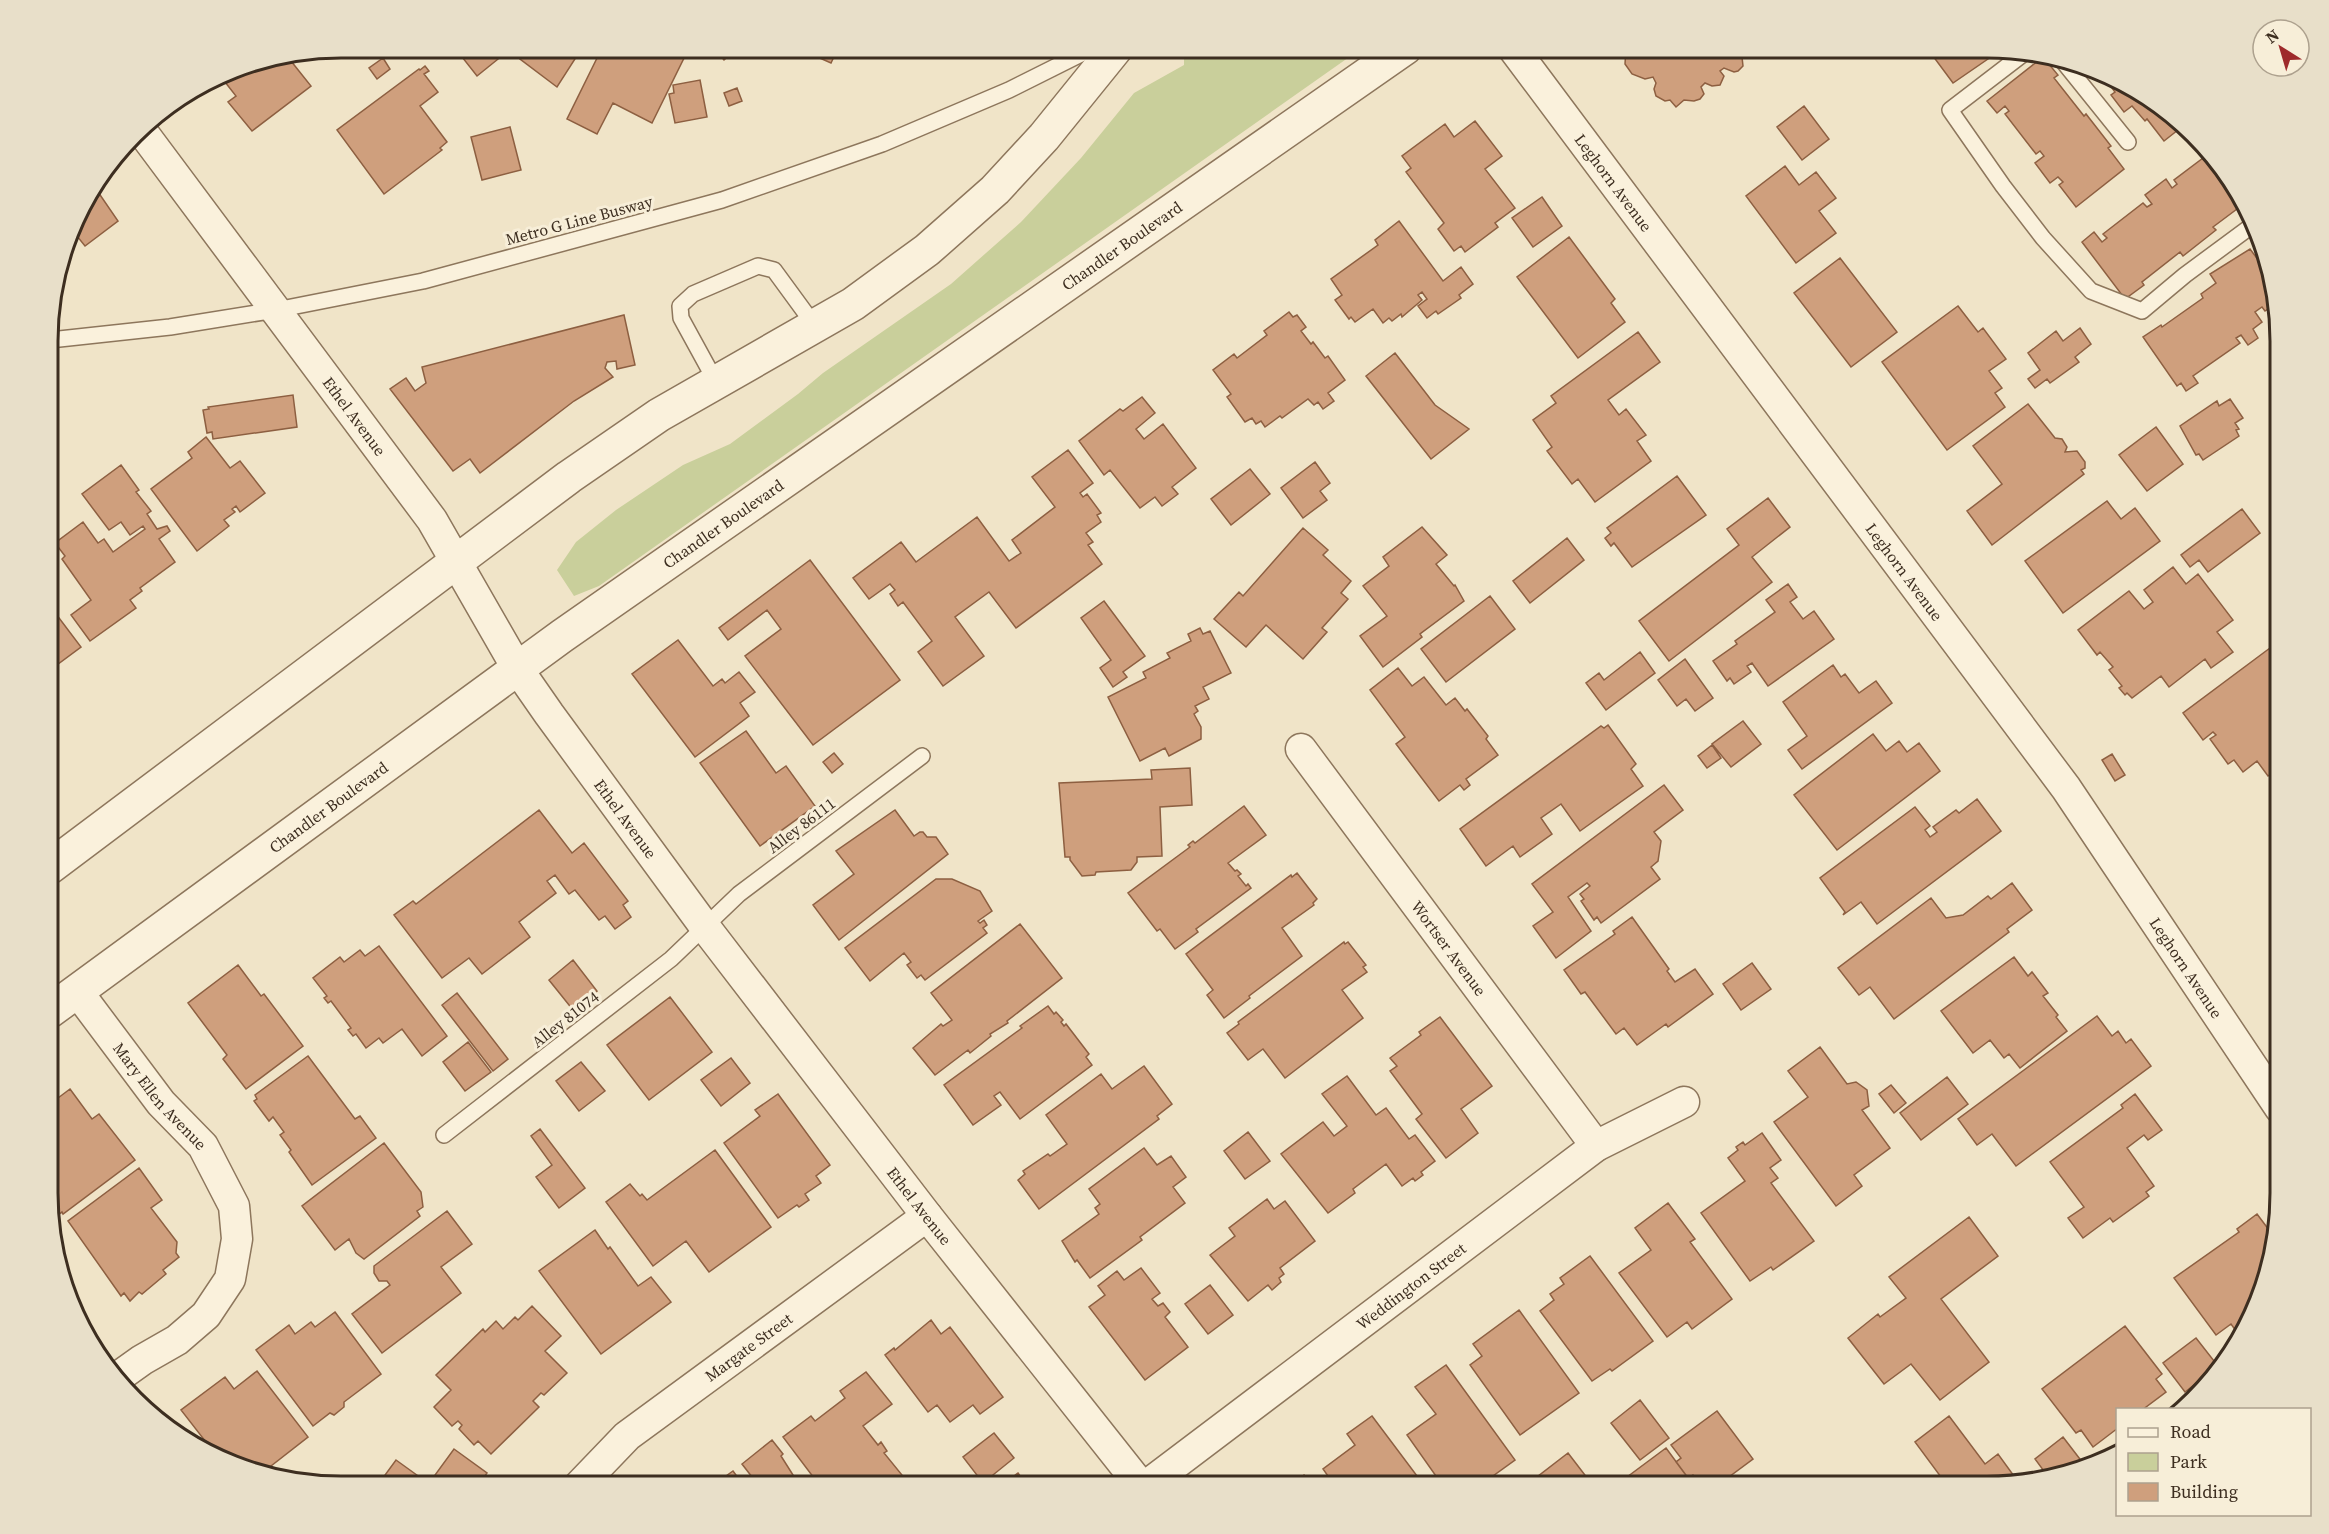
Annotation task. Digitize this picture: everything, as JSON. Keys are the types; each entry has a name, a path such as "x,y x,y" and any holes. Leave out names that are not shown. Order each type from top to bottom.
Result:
{"street":[{"path":"58,862 569,477 659,415 853,304 927,250 995,190 1044,137 1108,58"},
{"name":"Chandler Boulevard","path":"58,1006 517,668 1392,58"},
{"name":"Leghorn Avenue","path":"1520,58 2066,788 2270,1093"},
{"name":"Ethel Avenue","path":"147,137 432,520 517,668 705,927 927,1216 1135,1476"},
{"name":"Wortser Avenue","path":"1301,749 1596,1146"},
{"name":"Mary Ellen Avenue","path":"77,991 160,1103 203,1146 234,1206 237,1239 230,1279 206,1316 177,1340 142,1360 124,1373"},
{"name":"Weddington Street","path":"1156,1476 1596,1146 1684,1102"},
{"name":"Margate Street","path":"589,1476 627,1436 927,1216"}],"lane":[{"name":"Metro G Line Busway","path":"58,339 170,327 276,310 423,281 722,200 882,144 1009,90 1073,58"},
{"path":"2015,60 1950,110 2037,230 2091,291 2142,311 2185,275 2247,229"},
{"path":"2072,72 2128,142"},
{"path":"716,382 681,318 680,306 693,294 758,266 774,270 815,326"},
{"name":"Alley 86111","path":"705,927 739,894 922,756"},
{"name":"Alley 81074","path":"444,1134 671,959 705,927"}],"green space":[{"path":"1184,58 1348,58 599,586 574,596 557,570 576,542 616,510 683,465 730,444 823,373 951,284 1021,222 1081,158 1134,93 1184,65"}],"building":[{"path":"383,58 390,69 377,79 369,68"},
{"path":"463,58 499,58 477,76"},
{"path":"521,58 576,58 557,87"},
{"path":"597,58 684,58 652,123 613,103 597,134 567,119"},
{"path":"820,58 833,58 831,63"},
{"path":"1625,58 1742,58 1743,66 1734,72 1724,68 1720,71 1724,76 1720,85 1712,86 1705,83 1701,87 1704,94 1700,99 1684,100 1676,107 1670,100 1665,101 1656,96 1654,89 1656,83 1653,77 1645,79 1632,74 1625,64"},
{"path":"1934,58 1989,58 1953,83"},
{"path":"293,63 311,86 252,131 228,102 236,96 226,83 269,68"},
{"path":"2035,63 2050,66 2058,75 2054,78 2111,146 2108,148 2124,169 2076,207 2059,185 2063,182 2058,177 2050,183 2035,163 2044,156 2040,151 2036,154 2005,114 2009,111 2005,106 1997,113 1987,101"},
{"path":"425,66 429,71 424,74 438,92 420,106 447,142 440,148 442,150 384,194 337,130"},
{"path":"700,80 707,117 675,123 669,94 674,93 673,85"},
{"path":"737,88 742,101 729,106 724,93"},
{"path":"2112,88 2145,106 2176,131 2164,141 2147,119 2145,121 2132,106 2124,112 2111,95 2115,92"},
{"path":"1804,106 1829,139 1802,160 1777,127"},
{"path":"1475,121 1502,156 1485,169 1515,208 1495,223 1498,227 1465,252 1461,246 1454,251 1438,229 1444,223 1406,172 1411,168 1402,156 1445,124 1454,137"},
{"path":"510,127 521,170 482,180 471,137"},
{"path":"2203,158 2223,184 2237,209 2213,227 2216,230 2183,256 2180,252 2142,282 2144,285 2125,299 2082,242 2094,232 2102,242 2107,238 2103,234 2143,203 2147,207 2152,204 2145,195 2166,179 2172,188 2177,184 2174,180"},
{"path":"1785,166 1799,185 1816,172 1836,198 1819,211 1836,233 1796,263 1746,196"},
{"path":"100,194 118,221 85,246 78,238"},
{"path":"1542,197 1562,226 1533,247 1512,218"},
{"path":"1399,221 1443,281 1461,267 1473,284 1459,295 1461,298 1438,314 1436,311 1427,318 1418,306 1427,299 1422,292 1418,295 1422,300 1402,317 1401,314 1392,321 1389,318 1383,323 1373,309 1355,322 1351,317 1349,319 1335,300 1342,295 1331,279 1378,245 1375,240"},
{"path":"1569,237 1615,299 1611,303 1625,322 1578,358 1517,277"},
{"path":"2250,249 2257,256 2261,269 2268,309 2265,311 2262,307 2255,312 2262,322 2253,329 2258,338 2248,345 2241,335 2236,338 2240,343 2193,376 2198,383 2186,391 2181,383 2177,386 2143,337 2161,325 2162,327 2203,298 2201,294 2216,283 2210,274"},
{"path":"1840,258 1897,332 1851,367 1794,293"},
{"path":"1958,306 1978,332 1983,328 2006,359 1989,371 2002,388 1995,393 2005,407 1947,450 1882,362"},
{"path":"1289,312 1293,317 1297,315 1306,327 1301,331 1325,358 1328,356 1345,380 1328,393 1334,401 1323,409 1318,402 1314,405 1308,399 1265,427 1261,421 1256,424 1252,418 1245,422 1227,397 1231,394 1213,370 1234,354 1237,358 1267,335 1264,331"},
{"path":"624,315 635,365 617,369 616,361 607,362 605,368 613,377 574,401 480,473 470,459 453,471 390,389 406,378 415,391 426,383 422,367"},
{"path":"2080,328 2091,344 2075,357 2079,362 2050,383 2047,379 2035,388 2028,379 2040,370 2028,353 2056,331 2063,341"},
{"path":"1638,332 1660,362 1608,400 1619,415 1626,409 1646,435 1637,441 1651,461 1595,502 1578,479 1572,484 1547,451 1552,447 1533,420 1556,403 1551,396"},
{"path":"1395,353 1435,405 1469,429 1431,459 1366,376"},
{"path":"293,395 297,427 213,439 212,432 207,433 203,410 209,409 208,407"},
{"path":"1142,397 1155,413 1136,429 1144,439 1163,424 1196,468 1172,487 1178,494 1162,506 1155,497 1140,508 1110,470 1104,475 1079,441 1120,409 1123,411"},
{"path":"2230,399 2243,418 2235,423 2239,429 2236,430 2239,436 2203,460 2199,454 2196,455 2180,426 2217,401 2219,406"},
{"path":"2028,404 2055,438 2062,439 2067,447 2065,452 2077,451 2085,462 2085,468 2081,470 2084,474 1992,545 1967,511 2002,484 1973,446"},
{"path":"2156,427 2183,464 2147,491 2119,455"},
{"path":"206,437 230,468 240,461 265,493 240,512 236,506 232,509 235,512 224,520 229,526 197,551 151,489 192,458 188,452"},
{"path":"1068,450 1093,483 1080,493 1083,497 1087,494 1101,513 1097,515 1101,522 1086,533 1093,542 1088,545 1102,564 1016,628 989,592 955,617 984,656 943,686 918,652 932,641 903,602 898,606 890,594 895,590 890,584 869,599 853,578 901,542 916,562 977,517 1009,561 1021,553 1012,540 1055,507 1032,477"},
{"path":"1315,462 1330,483 1320,491 1327,500 1303,518 1281,488"},
{"path":"121,465 139,490 136,492 151,511 147,514 157,529 167,526 170,531 159,539 175,562 140,588 142,591 130,600 136,608 90,641 71,615 91,600 62,559 65,556 58,547 58,541 83,522 98,543 104,539 113,552 145,529 143,526 130,535 121,522 109,530 82,494"},
{"path":"1250,469 1270,494 1231,525 1211,499"},
{"path":"1677,476 1706,515 1632,567 1614,543 1611,546 1605,538 1611,533 1607,528"},
{"path":"1768,498 1790,527 1752,557 1772,582 1669,661 1639,621 1739,545 1727,529"},
{"path":"2107,501 2121,519 2135,508 2160,541 2063,613 2025,561"},
{"path":"2242,509 2260,533 2208,572 2199,560 2190,567 2181,555"},
{"path":"1422,527 1447,555 1436,564 1455,585 1464,601 1420,634 1422,637 1383,667 1360,636 1387,616 1363,586 1389,566 1383,557"},
{"path":"1303,528 1328,550 1323,555 1351,581 1341,593 1348,599 1322,628 1327,632 1303,659 1266,625 1246,647 1214,619 1239,592 1243,596"},
{"path":"1567,538 1584,560 1530,603 1513,581"},
{"path":"810,560 900,680 813,745 745,656 781,629 767,610 728,640 719,628"},
{"path":"2173,567 2186,584 2198,574 2233,620 2217,632 2233,652 2211,668 2205,659 2169,687 2161,676 2132,698 2127,693 2125,695 2119,688 2122,686 2109,670 2113,667 2100,652 2097,655 2078,630 2129,591 2144,609 2153,602 2144,590"},
{"path":"1788,584 1797,597 1790,602 1803,619 1814,611 1834,639 1768,686 1752,663 1747,666 1751,672 1734,684 1730,678 1727,681 1713,661 1737,644 1735,641 1775,612 1766,600"},
{"path":"1490,596 1515,629 1446,682 1421,649"},
{"path":"1104,601 1145,656 1123,672 1127,677 1113,687 1100,668 1111,660 1081,618"},
{"path":"58,617 81,647 58,664"},
{"path":"1200,628 1203,634 1210,631 1231,673 1203,687 1209,699 1195,706 1198,711 1194,714 1201,727 1201,739 1169,756 1165,748 1140,761 1108,697 1146,678 1143,672 1170,658 1167,653 1191,641 1188,634"},
{"path":"678,640 713,686 722,679 725,683 739,672 755,692 740,703 749,716 695,757 632,674"},
{"path":"2270,648 2270,775 2268,776 2257,761 2243,772 2234,760 2228,764 2210,739 2216,735 2213,732 2203,740 2183,713"},
{"path":"1640,652 1655,673 1606,710 1586,683 1599,673 1604,680"},
{"path":"1685,659 1713,698 1695,711 1686,699 1677,706 1658,680"},
{"path":"1833,665 1841,677 1845,674 1859,693 1876,681 1892,703 1802,769 1788,750 1807,736 1783,702"},
{"path":"1398,668 1412,686 1424,677 1446,705 1455,698 1465,711 1467,709 1488,736 1486,739 1498,755 1466,779 1470,785 1464,790 1460,785 1439,801 1396,744 1405,737 1370,690"},
{"path":"1743,721 1761,744 1731,767 1712,744"},
{"path":"1608,725 1636,764 1631,769 1643,786 1580,831 1561,804 1541,818 1552,834 1520,857 1513,846 1486,866 1460,829 1601,726 1604,728"},
{"path":"746,731 776,773 786,766 815,806 760,846 700,763"},
{"path":"1873,734 1886,751 1899,741 1907,752 1919,743 1940,771 1837,850 1794,795"},
{"path":"1712,745 1721,758 1707,768 1698,756"},
{"path":"834,753 843,764 832,773 823,762"},
{"path":"2112,754 2125,775 2115,781 2102,760"},
{"path":"1190,768 1192,805 1160,807 1162,856 1137,857 1137,862 1131,870 1096,872 1095,875 1082,876 1070,857 1065,857 1059,783 1152,779 1151,770"},
{"path":"1664,785 1683,810 1654,832 1661,841 1658,861 1651,867 1660,879 1601,923 1597,917 1594,920 1581,901 1584,899 1580,894 1590,886 1587,883 1568,897 1591,931 1556,958 1533,926 1553,912 1532,884"},
{"path":"1977,799 2001,831 1877,924 1861,902 1843,915 1845,912 1820,878 1915,807 1930,826 1925,830 1930,837 1937,832 1933,827 1956,810 1959,813"},
{"path":"1244,806 1266,835 1228,863 1241,874 1238,876 1246,886 1248,884 1251,888 1196,929 1198,932 1175,949 1160,929 1157,931 1128,893 1190,847 1188,845 1193,841 1195,843"},
{"path":"539,810 572,853 584,843 628,901 623,905 631,917 615,929 605,916 599,920 575,890 569,894 555,875 547,881 556,893 519,922 530,937 482,974 469,958 442,978 394,915 413,901 416,904"},
{"path":"895,810 914,836 923,832 927,837 936,837 948,854 839,940 813,905 854,874 836,851"},
{"path":"1297,873 1317,899 1314,905 1282,928 1302,956 1224,1018 1207,995 1213,990 1186,954 1291,875 1292,877"},
{"path":"936,879 952,879 980,891 992,911 978,921 980,923 984,920 987,925 983,928 987,933 925,980 921,975 917,978 907,965 911,962 904,953 870,981 845,948"},
{"path":"2012,883 2032,910 2007,929 2009,932 1894,1019 1870,987 1859,995 1838,968 1931,898 1946,918 1963,915 1988,896 1991,899"},
{"path":"1632,917 1669,969 1667,971 1675,982 1695,969 1713,994 1668,1027 1666,1024 1637,1045 1624,1028 1616,1034 1585,992 1581,994 1564,970 1615,934 1613,931"},
{"path":"1020,924 1062,978 1007,1021 1008,1023 990,1034 991,1036 970,1053 968,1050 935,1075 913,1048 941,1024 943,1026 952,1020 931,993"},
{"path":"1344,942 1345,944 1348,942 1366,965 1363,967 1367,972 1342,990 1363,1018 1285,1078 1263,1049 1248,1060 1227,1033 1239,1024 1238,1022"},
{"path":"379,946 447,1036 422,1056 402,1029 383,1043 379,1038 366,1048 356,1034 353,1036 348,1030 351,1028 331,1001 328,1003 324,998 327,996 313,978 340,957 344,962 360,950 365,956"},
{"path":"2014,957 2028,976 2032,972 2048,993 2043,996 2067,1031 2020,1068 2009,1054 2004,1058 1990,1040 1973,1053 1941,1011"},
{"path":"573,960 597,991 573,1010 549,980"},
{"path":"1752,963 1771,989 1741,1010 1723,984"},
{"path":"238,965 261,996 264,994 303,1046 246,1089 223,1059 227,1055 188,1003"},
{"path":"457,993 508,1059 493,1071 442,1005"},
{"path":"670,997 712,1052 649,1100 607,1045"},
{"path":"1048,1006 1063,1020 1061,1022 1064,1026 1066,1024 1089,1054 1086,1057 1092,1065 1020,1119 1000,1092 994,1096 1001,1105 973,1125 944,1085"},
{"path":"2097,1016 2112,1036 2118,1031 2126,1043 2131,1039 2151,1066 2016,1166 1992,1134 1977,1145 1958,1119"},
{"path":"1440,1017 1492,1086 1461,1109 1478,1133 1446,1158 1416,1119 1422,1114 1390,1071 1397,1066 1390,1058 1421,1035 1419,1032"},
{"path":"468,1042 491,1072 465,1091 443,1062"},
{"path":"1820,1047 1847,1084 1856,1082 1867,1090 1869,1106 1862,1110 1890,1148 1854,1175 1862,1186 1836,1206 1774,1122 1808,1097 1788,1071"},
{"path":"308,1056 355,1119 360,1116 376,1138 312,1185 280,1135 284,1132 273,1117 269,1121 254,1101 257,1099 255,1095"},
{"path":"731,1058 750,1083 721,1106 701,1080"},
{"path":"581,1062 605,1091 579,1111 556,1081"},
{"path":"1144,1066 1172,1104 1157,1116 1159,1119 1039,1209 1018,1180 1025,1174 1023,1171 1067,1144 1046,1115 1101,1074 1112,1089"},
{"path":"1347,1076 1376,1115 1386,1108 1409,1139 1415,1135 1435,1161 1421,1172 1423,1175 1415,1181 1413,1178 1402,1186 1386,1164 1353,1189 1355,1193 1328,1213 1281,1154 1323,1122 1334,1136 1347,1126 1322,1094"},
{"path":"1947,1077 1968,1104 1921,1140 1900,1113"},
{"path":"1891,1085 1906,1103 1894,1113 1879,1094"},
{"path":"70,1089 92,1119 99,1114 135,1160 63,1214 62,1212 59,1214 58,1192 58,1098"},
{"path":"778,1094 830,1165 816,1176 821,1183 805,1194 809,1200 778,1218 724,1143 760,1116 755,1110"},
{"path":"2135,1094 2162,1130 2148,1140 2144,1135 2127,1148 2154,1186 2146,1192 2149,1196 2113,1222 2110,1218 2083,1238 2068,1218 2084,1207 2050,1162 2123,1108 2121,1105"},
{"path":"540,1129 585,1188 559,1208 536,1177 552,1165 531,1136"},
{"path":"1248,1132 1270,1161 1245,1179 1224,1151"},
{"path":"1762,1133 1781,1160 1770,1168 1778,1178 1771,1183 1814,1241 1773,1270 1771,1267 1750,1281 1701,1213 1745,1181 1728,1158 1738,1150 1736,1147 1743,1142 1745,1145"},
{"path":"384,1143 421,1192 423,1207 417,1211 420,1216 364,1259 356,1253 349,1239 335,1250 302,1206"},
{"path":"1144,1148 1157,1165 1171,1156 1186,1177 1173,1187 1185,1203 1140,1237 1142,1240 1090,1278 1077,1260 1075,1262 1062,1241 1099,1214 1095,1208 1100,1204 1089,1189"},
{"path":"715,1150 771,1227 709,1272 686,1241 653,1266 606,1202 630,1184 640,1196 642,1194 647,1200"},
{"path":"139,1168 162,1200 151,1208 177,1242 176,1253 179,1257 163,1270 166,1274 142,1294 139,1292 130,1301 124,1293 121,1296 68,1221"},
{"path":"1267,1199 1274,1209 1285,1201 1315,1241 1280,1268 1284,1274 1279,1278 1281,1282 1272,1290 1268,1285 1248,1301 1210,1255 1235,1236 1229,1228"},
{"path":"1668,1203 1695,1239 1690,1242 1732,1299 1692,1329 1687,1322 1667,1337 1619,1273 1651,1250 1635,1228"},
{"path":"447,1211 472,1244 441,1267 461,1293 382,1353 352,1314 390,1285 387,1281 379,1281 374,1273 374,1266"},
{"path":"2257,1214 2268,1229 2261,1265 2249,1301 2235,1330 2231,1324 2216,1335 2174,1278 2239,1232 2237,1229"},
{"path":"1969,1217 1998,1256 1941,1299 1989,1362 1940,1400 1911,1364 1884,1384 1848,1338 1878,1314 1880,1317 1906,1298 1889,1277"},
{"path":"595,1230 638,1286 651,1277 671,1302 601,1354 539,1271"},
{"path":"1590,1256 1653,1341 1612,1371 1610,1369 1592,1381 1540,1311 1554,1300 1550,1294 1564,1284 1560,1278"},
{"path":"1141,1268 1160,1293 1152,1299 1158,1306 1163,1303 1170,1312 1165,1317 1188,1347 1145,1380 1089,1307 1105,1295 1098,1286 1117,1271 1124,1280"},
{"path":"1210,1285 1233,1315 1208,1334 1185,1304"},
{"path":"532,1306 561,1336 545,1351 567,1373 544,1395 541,1393 533,1401 539,1407 491,1454 478,1441 474,1445 459,1429 462,1425 458,1421 452,1426 434,1407 451,1390 436,1375 483,1329 485,1332 496,1321 503,1329 515,1317 518,1320"},
{"path":"1519,1310 1579,1393 1520,1435 1470,1365 1482,1356 1473,1344"},
{"path":"335,1312 381,1374 344,1402 344,1407 334,1415 330,1413 313,1426 256,1350 289,1325 295,1334 311,1322 315,1327"},
{"path":"931,1320 941,1334 950,1327 1003,1397 980,1414 973,1405 950,1422 937,1405 928,1412 885,1355 894,1348 895,1350"},
{"path":"2125,1326 2162,1374 2156,1379 2166,1392 2145,1408 2116,1408 2116,1430 2093,1447 2081,1430 2076,1433 2042,1389"},
{"path":"2196,1338 2215,1362 2185,1392 2163,1363"},
{"path":"1446,1365 1515,1460 1493,1476 1436,1476 1407,1435 1436,1414 1415,1387"},
{"path":"257,1371 308,1437 271,1466 233,1454 204,1440 181,1410 225,1377 234,1389"},
{"path":"866,1372 892,1404 863,1426 878,1445 881,1442 887,1451 884,1453 901,1476 812,1476 783,1437 811,1416 815,1421 845,1398 840,1391"},
{"path":"1640,1400 1669,1438 1640,1460 1611,1423"},
{"path":"1717,1411 1753,1459 1730,1476 1686,1476 1676,1462 1681,1458 1671,1445"},
{"path":"1372,1416 1417,1476 1328,1476 1323,1469 1355,1445 1347,1434"},
{"path":"1949,1416 1985,1464 1998,1454 2013,1474 1940,1476 1915,1442"},
{"path":"994,1433 1014,1458 992,1476 978,1476 963,1457"},
{"path":"2063,1437 2080,1459 2043,1470 2035,1459"},
{"path":"772,1440 783,1454 781,1456 794,1476 751,1476 742,1464"},
{"path":"1666,1448 1687,1476 1628,1476"},
{"path":"454,1449 487,1473 485,1476 435,1475"},
{"path":"1568,1453 1586,1476 1538,1476"},
{"path":"396,1460 418,1476 384,1476"},
{"path":"733,1471 737,1476 726,1476"}]}
